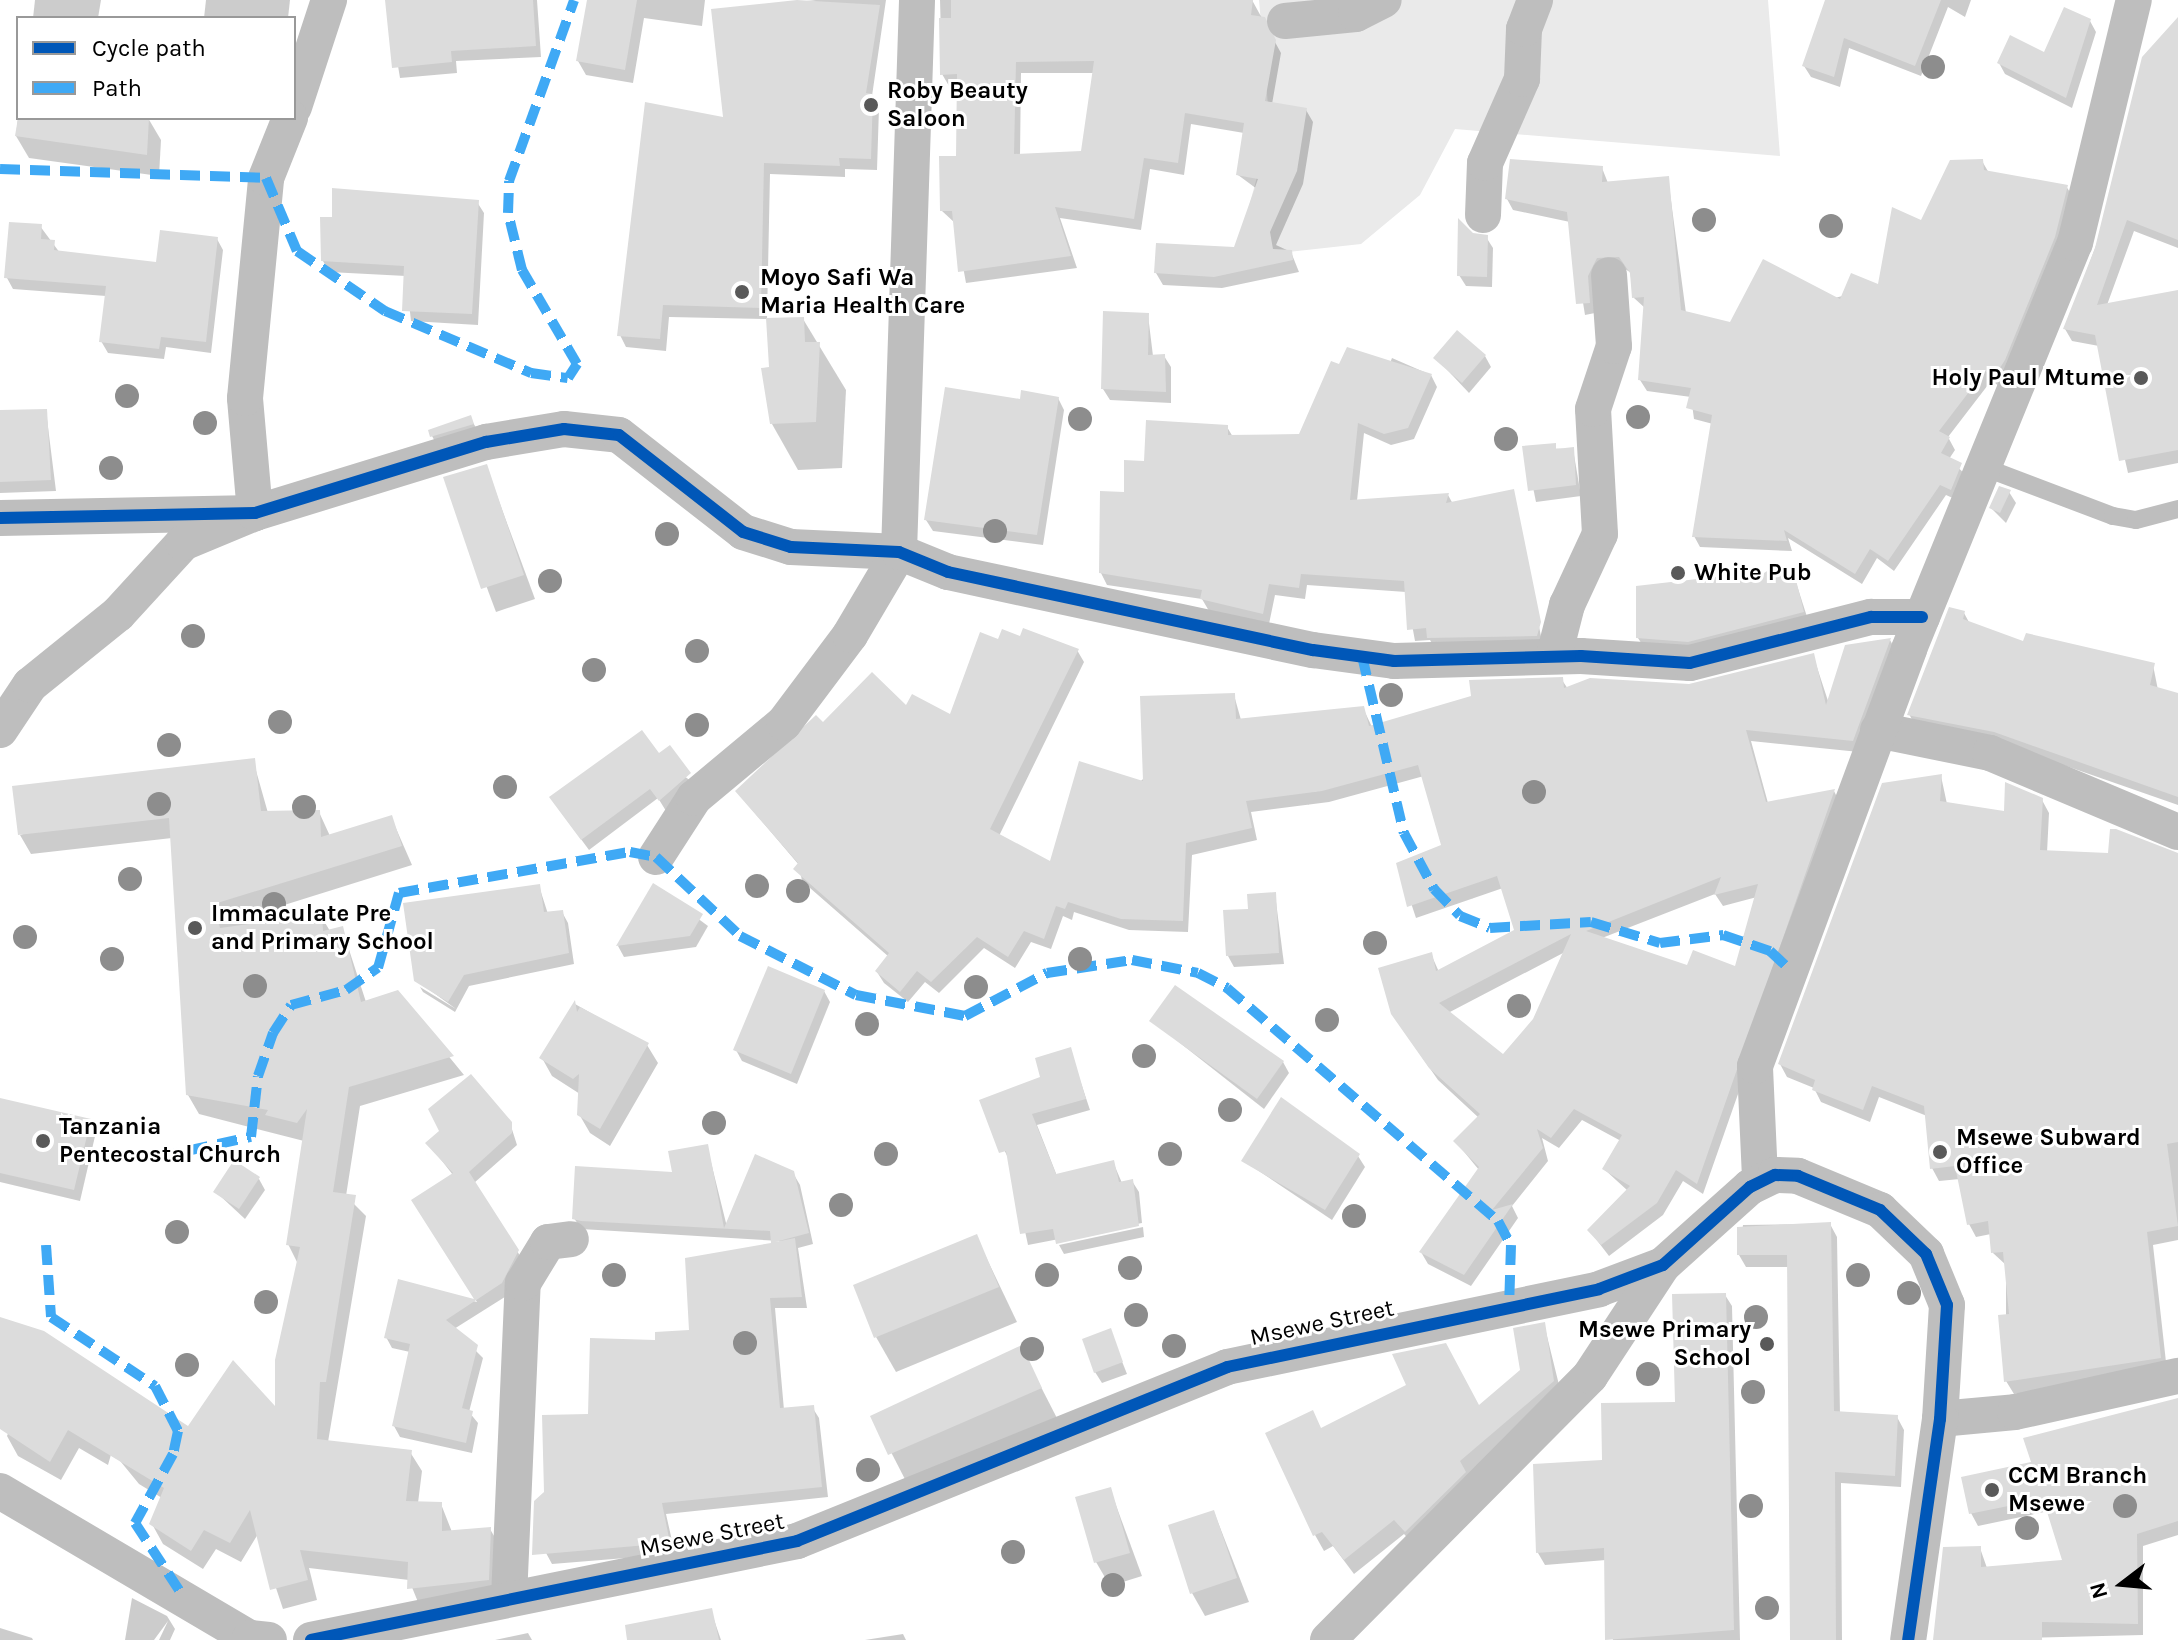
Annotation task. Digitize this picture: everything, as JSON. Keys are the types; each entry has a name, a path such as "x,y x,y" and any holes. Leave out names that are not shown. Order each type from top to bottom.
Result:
{"street":[{"path":"296,101 329,0"},
{"path":"656,857 694,798 784,723 850,635 899,552 917,0"},
{"path":"1285,21 1356,14 1384,0"},
{"path":"1483,215 1485,163 1522,79 1524,29 1535,0"},
{"path":"1908,1640 1940,1419 1947,1305 1926,1254 1880,1210 1798,1176 1760,1178 1755,1066 1878,730 2075,243 2134,0"},
{"path":"255,513 245,398 266,178 289,120"},
{"path":"1554,656 1567,605 1590,569 1600,534 1593,409 1614,346 1609,275"},
{"path":"0,730 30,685 118,614 183,543 255,513 486,442 564,429 619,435 743,532 844,555 899,552 948,572 1301,648 1394,661 1554,656 1690,663 1871,617 1922,617"},
{"path":"0,518 255,513"},
{"path":"1878,730 1990,753 2178,832"},
{"name":"Msewe Street","path":"311,1640 797,1541 1227,1367 1599,1289 1663,1265 1760,1178"},
{"path":"509,1598 523,1283 548,1242 571,1239"},
{"path":"1328,1640 1590,1376 1663,1265"},
{"path":"1940,1419 2015,1412 2178,1376"},
{"path":"0,1491 250,1638 269,1640"}],"lane":[{"path":"1986,468 2113,516 2136,520 2178,509"}],"shaded area":[{"path":"1259,0 1768,0 1780,156 1455,129 1420,195 1361,244 1235,258 1270,129"}],"building":[{"path":"385,0 533,0 536,46 451,51 452,62 392,68"},
{"path":"587,0 637,0 625,70 576,61"},
{"path":"797,0 880,5 866,93 873,94 871,159 839,158 840,166 764,163 761,308 663,305 660,339 617,336 645,102 723,117 711,9"},
{"path":"951,0 1253,0 1251,15 1265,17 1276,40 1265,101 1307,108 1297,171 1270,232 1273,249 1292,250 1293,260 1214,277 1154,273 1156,243 1234,247 1258,179 1236,175 1244,123 1185,113 1178,163 1144,158 1134,219 1055,207 1071,256 958,272 952,211 940,211 939,156 956,156 957,74 940,75 939,18 951,18","holes":["1094,61 1081,151 1014,154 1016,62"]},
{"path":"1825,0 1941,0 1915,66 1844,38 1834,77 1802,66"},
{"path":"2064,7 2091,19 2066,98 1997,63 2010,35 2044,52"},
{"path":"2178,17 2178,240 2127,220 2097,305 2178,290 2178,450 2119,461 2095,335 2063,329 2095,248 2142,57"},
{"path":"18,120 149,120 147,155 15,136"},
{"path":"1510,159 1603,166 1602,182 1669,176 1681,310 1730,322 1763,259 1840,299 1851,273 1878,284 1892,207 1921,220 1950,160 1983,159 1984,170 2068,185 2055,237 2005,360 1994,377 1985,371 1939,431 1950,437 1941,453 1962,463 1951,490 1940,485 1888,561 1870,549 1855,574 1784,530 1787,541 1692,537 1712,415 1686,408 1691,388 1638,380 1644,297 1632,298 1630,273 1619,257 1597,258 1588,276 1590,303 1576,304 1567,212 1505,199"},
{"path":"332,188 479,200 472,314 402,311 404,266 321,261 320,217 332,217"},
{"path":"1458,218 1473,233 1488,235 1487,277 1457,276"},
{"path":"9,222 42,224 41,239 55,240 54,250 156,262 160,230 218,237 206,342 161,337 159,349 99,342 106,286 4,278"},
{"path":"1103,311 1149,313 1148,355 1165,354 1166,392 1101,389"},
{"path":"804,317 805,342 820,342 816,422 770,424 761,368 769,367 766,318"},
{"path":"1457,330 1486,355 1462,383 1433,358"},
{"path":"1347,347 1432,374 1408,428 1384,434 1358,423 1350,500 1449,493 1446,503 1514,489 1541,622 1537,636 1427,638 1426,628 1407,630 1404,581 1301,574 1299,588 1269,584 1263,614 1200,599 1202,590 1099,573 1100,491 1124,492 1124,460 1144,461 1146,420 1228,425 1228,435 1299,434 1331,361 1339,364"},
{"path":"945,387 1020,399 1021,390 1059,397 1037,535 924,520"},
{"path":"47,409 51,480 0,482 0,410"},
{"path":"471,415 474,424 430,437 428,430"},
{"path":"1556,443 1556,449 1574,447 1576,485 1528,491 1522,446"},
{"path":"487,464 524,575 481,589 443,477"},
{"path":"1999,486 2011,490 2000,513 1989,508"},
{"path":"1793,568 1804,612 1688,642 1636,638 1636,586"},
{"path":"1949,607 1965,611 1963,619 2023,641 2026,633 2155,663 2150,685 2178,693 2178,797 1994,732 1907,715"},
{"path":"1023,628 1079,649 990,829 1050,861 1079,761 1143,781 1140,696 1235,693 1236,719 1364,706 1369,726 1471,696 1469,680 1563,677 1564,688 1590,678 1689,684 1814,653 1826,705 1845,645 1891,638 1853,741 1746,730 1766,802 1835,789 1697,1184 1676,1170 1657,1203 1601,1245 1587,1230 1630,1186 1602,1169 1622,1135 1574,1109 1551,1138 1537,1129 1543,1148 1492,1210 1513,1204 1464,1275 1419,1252 1479,1167 1453,1141 1480,1114 1429,1068 1391,1014 1378,968 1432,952 1436,971 1514,930 1497,876 1407,907 1396,863 1441,845 1418,765 1322,791 1246,801 1252,828 1186,843 1183,921 1121,919 1068,902 1065,909 1056,906 1044,939 1024,931 1008,957 977,937 931,982 917,971 900,992 875,971 889,953 793,869 798,863 735,791 816,715 823,722 872,672 906,705 912,694 950,714 980,632 998,639 1002,629 1020,636","holes":["1721,877 1714,895 1758,884 1735,966 1693,950 1687,965 1586,931","1571,934 1533,1019 1503,1054 1439,1003"]},
{"path":"642,730 659,753 670,745 691,773 659,801 650,789 581,840 549,797"},
{"path":"255,758 261,811 320,810 321,837 392,815 402,846 214,904 220,928 322,914 323,931 343,926 361,1002 398,990 454,1056 349,1087 333,1192 356,1195 326,1382 320,1382 317,1439 412,1450 406,1501 442,1502 442,1531 491,1527 489,1580 407,1589 408,1562 300,1550 308,1580 270,1590 250,1510 230,1543 204,1530 191,1551 149,1524 164,1488 68,1430 50,1462 0,1429 0,1317 44,1331 188,1426 233,1360 275,1406 275,1360 300,1247 286,1245 307,1109 297,1123 265,1115 268,1110 186,1095 169,818 18,835 12,786"},
{"path":"1942,774 1940,801 2004,811 2005,782 2043,798 2040,850 2108,853 2110,829 2116,829 2178,853 2178,1142 2167,1144 2178,1226 2147,1232 2161,1358 2004,1382 1998,1315 2009,1314 2003,1252 1991,1253 1988,1221 1967,1225 1955,1166 1930,1169 1924,1106 1872,1086 1863,1110 1812,1090 1815,1080 1778,1064 1882,783"},
{"path":"653,883 703,914 690,936 616,946"},
{"path":"540,884 544,912 563,910 569,953 464,975 448,1002 414,981 403,903"},
{"path":"1276,892 1279,953 1226,956 1223,910 1248,909 1247,894"},
{"path":"768,966 825,990 791,1074 733,1050"},
{"path":"1175,985 1284,1061 1257,1099 1149,1021"},
{"path":"575,1000 577,1012 580,1007 649,1043 600,1129 577,1115 579,1074 573,1079 539,1058"},
{"path":"1071,1047 1086,1099 1032,1114 1056,1174 1114,1160 1119,1182 1133,1179 1139,1226 1056,1244 1053,1229 1020,1234 1006,1151 999,1153 979,1100 1040,1077 1035,1058"},
{"path":"471,1074 512,1122 512,1133 469,1172 519,1250 502,1283 446,1320 478,1345 462,1408 473,1411 466,1443 392,1426 410,1344 384,1338 398,1279 474,1299 411,1200 453,1173 425,1143 439,1131 428,1109"},
{"path":"1281,1097 1360,1154 1325,1210 1241,1161"},
{"name":"Tanzania Pentecostal Church","path":"0,1098 91,1119 74,1190 0,1173"},
{"path":"708,1144 724,1228 755,1154 794,1171 809,1233 775,1242 795,1238 802,1297 770,1298 780,1408 814,1405 822,1487 662,1503 670,1543 532,1555 534,1501 544,1492 542,1415 588,1414 590,1338 655,1340 655,1332 689,1330 685,1258 771,1243 770,1231 572,1219 575,1166 672,1172 668,1151"},
{"path":"234,1160 260,1177 239,1209 213,1192"},
{"path":"1831,1222 1834,1411 1898,1415 1895,1476 1835,1472 1836,1640 1790,1640 1787,1255 1737,1255 1737,1227"},
{"path":"977,1234 999,1287 874,1338 853,1285"},
{"path":"1726,1293 1734,1630 1605,1640 1604,1548 1536,1553 1533,1464 1602,1460 1601,1403 1675,1402 1672,1294"},
{"path":"1545,1322 1554,1381 1460,1461 1466,1472 1405,1532 1394,1520 1344,1560 1322,1532 1313,1536 1265,1433 1313,1410 1321,1428 1406,1385 1392,1354 1446,1343 1479,1405 1520,1370 1513,1328"},
{"path":"1111,1328 1123,1362 1094,1373 1082,1339"},
{"path":"1022,1345 1042,1388 888,1455 870,1416"},
{"path":"2178,1398 2178,1521 2137,1534 2138,1624 2042,1622 2042,1640 1933,1640 1943,1547 1981,1546 1981,1567 2062,1560 2043,1499 1969,1514 1961,1477 2031,1462 2023,1438"},
{"path":"1111,1487 1130,1553 1094,1563 1075,1497"},
{"path":"1214,1510 1237,1578 1190,1594 1168,1525"},
{"path":"712,1608 719,1640 627,1640 625,1625"}],"marked path":[{"path":"0,169 266,178 297,251 385,311 531,373 568,378 577,364 522,270 508,213 509,181 574,0"},
{"path":"1362,656 1404,833 1434,889 1460,916 1490,928 1591,922 1660,943 1723,935 1770,951 1788,968"},
{"path":"159,1157 251,1137 258,1076 273,1033 291,1005 346,990 378,968 399,893 630,852 656,857 740,936 856,995 965,1016 1047,973 1132,960 1198,973 1227,988 1498,1221 1511,1245 1509,1308"},
{"path":"46,1245 51,1317 155,1386 178,1431 173,1454 135,1523 183,1596"}],"cycle path":[{"path":"0,518 255,513 486,442 564,429 619,435 743,532 791,547 899,552 948,572 1313,650 1394,661 1581,656 1690,663 1871,617 1922,617"},
{"path":"311,1640 797,1541 1227,1367 1599,1289 1663,1265 1750,1187 1775,1175 1798,1176 1880,1210 1926,1254 1947,1305 1940,1419 1908,1640"}],"place":[{"name":"Roby Beauty Saloon","path":"871,105"},
{"name":"Moyo Safi Wa Maria Health Care","path":"742,292"},
{"name":"Holy Paul Mtume","path":"2141,378"},
{"name":"White Pub","path":"1678,573"},
{"name":"Immaculate Pre and Primary School","path":"195,928"},
{"name":"Tanzania Pentecostal Church","path":"43,1141"},
{"name":"Msewe Subward Office","path":"1940,1152"},
{"name":"Msewe Primary School","path":"1767,1344"},
{"name":"CCM Branch Msewe","path":"1992,1490"}]}
